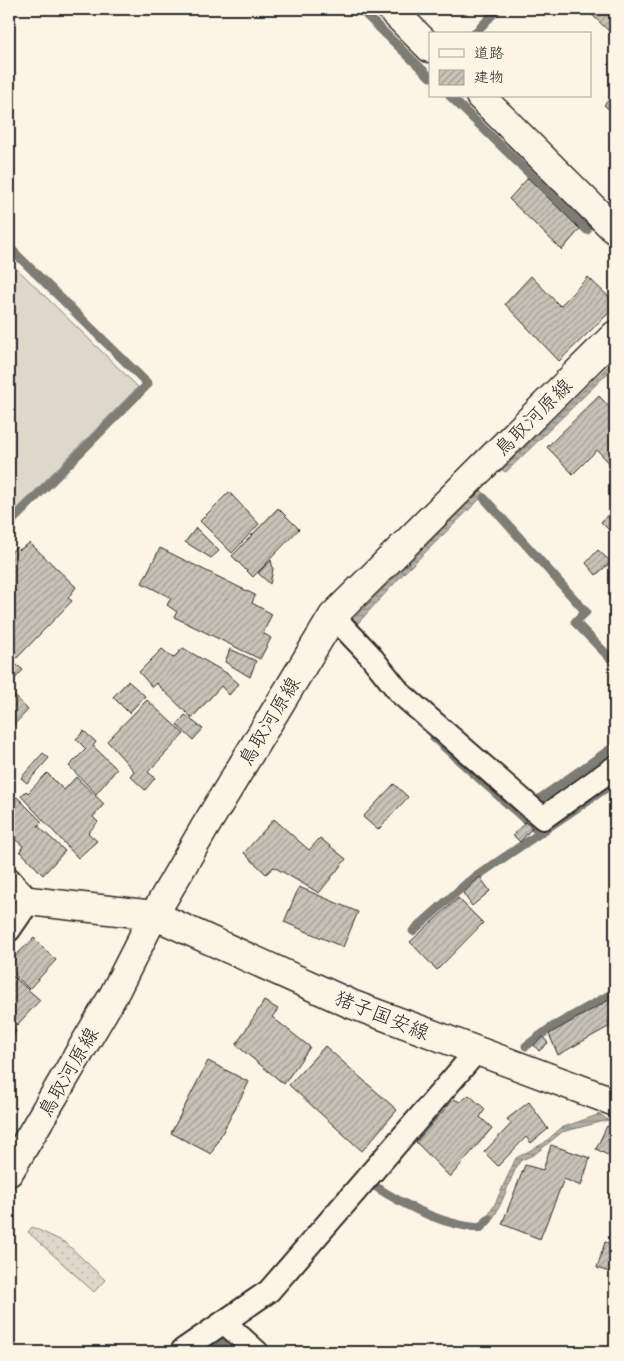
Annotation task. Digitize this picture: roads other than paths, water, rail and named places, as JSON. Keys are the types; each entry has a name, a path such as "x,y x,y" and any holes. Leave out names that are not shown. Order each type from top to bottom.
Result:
{"main road":[{"path":"390,9 429,47"},
{"path":"482,98 615,230"},
{"name":"鳥取河原線","path":"9,1172 114,994 154,916 333,616 615,334"},
{"name":"猪子国安線","path":"29,901 154,916 351,1004 615,1102"}],"street":[{"path":"333,616 369,654 400,693 542,818 615,767"},
{"path":"9,879 29,901 9,930"},
{"path":"183,1350 268,1291 476,1052"},
{"path":"224,1322 258,1352"}],"waterway":[{"path":"360,9 429,76"},
{"path":"476,32 498,9"},
{"path":"452,98 587,230"},
{"path":"9,247 148,384 9,524"},
{"path":"484,498 586,612 575,622 615,663"},
{"path":"434,738 540,833"},
{"path":"530,797 535,802 615,746"},
{"path":"413,931 468,882 615,782"},
{"path":"526,1046 549,1029 615,992"},
{"path":"373,1185 411,1207 438,1219 480,1228 489,1219"},
{"path":"203,1352 218,1340 237,1352"}]}
